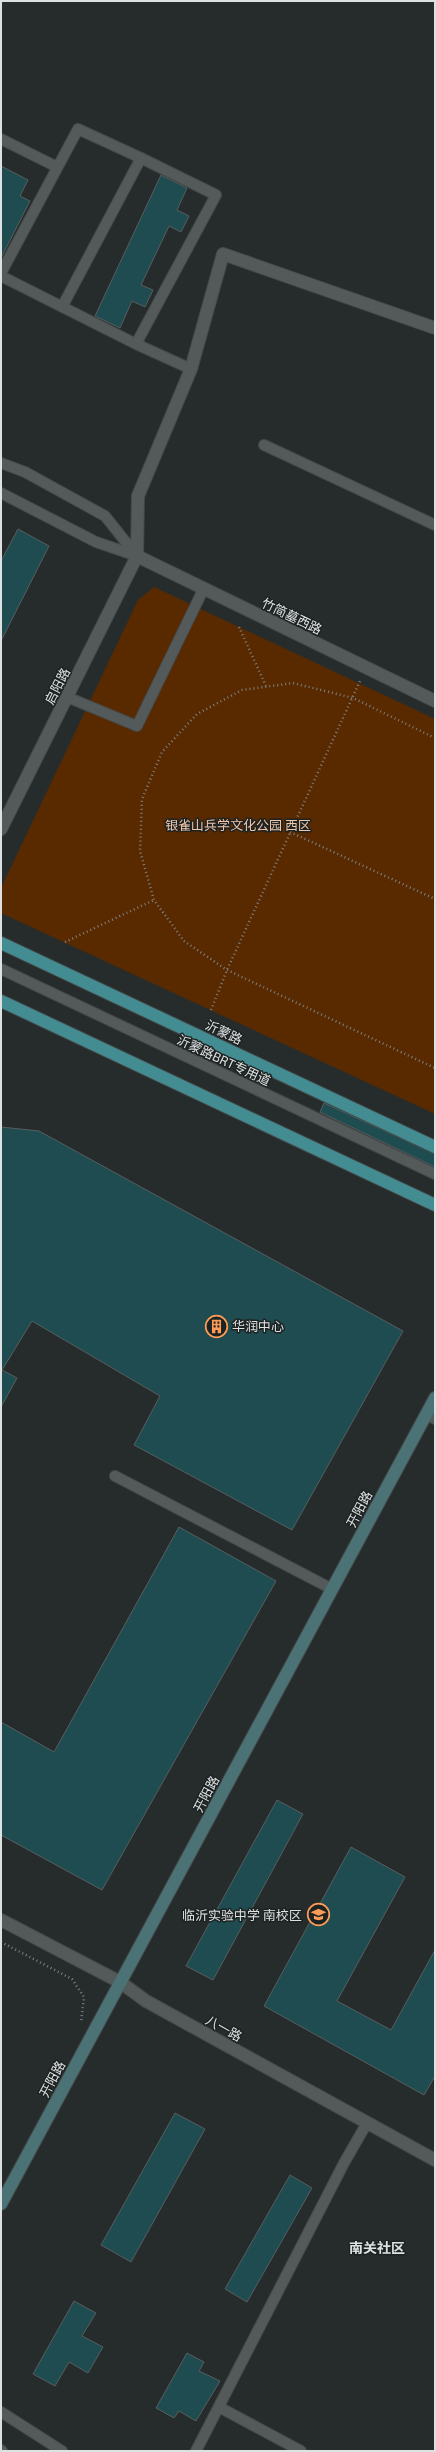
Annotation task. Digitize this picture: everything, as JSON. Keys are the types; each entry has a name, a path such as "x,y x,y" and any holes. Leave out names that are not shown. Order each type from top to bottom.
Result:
{"main road":[{"name":"沂蒙路","path":"1,943 435,1147"},
{"path":"1,1001 220,1106 435,1205"}],"street":[{"path":"137,556 138,496 191,369 223,254 435,328"},
{"name":"竹简墓西路","path":"137,556 435,701"},
{"name":"启阳路","path":"1,829 137,556"},
{"name":"开阳路","path":"1,2204 332,1589 431,1416 435,1398"},
{"name":"八一路","path":"1,1920 120,1982 146,2001 435,2160"}],"lane":[{"path":"136,344 216,195 78,129 1,274 62,307 136,344 191,369"},
{"path":"1,139 57,167"},
{"path":"62,307 141,158"},
{"path":"264,445 435,525"},
{"path":"1,463 25,472 105,516 137,556"},
{"path":"1,493 96,542 137,556"},
{"path":"67,697 137,726 204,588"},
{"name":"沂蒙路BRT专用道","path":"1,969 435,1174"},
{"path":"115,1476 332,1589"},
{"path":"196,2451 344,2163 367,2123"},
{"path":"219,2407 301,2451"},
{"path":"1,2412 62,2451"}],"path":[{"path":"239,627 266,686"},
{"path":"211,1010 226,970 367,668"},
{"path":"435,738 352,698 293,682 242,690 197,714 162,752 142,799 140,851 154,900 184,941 226,970 435,1068"},
{"path":"290,832 435,899"},
{"path":"65,942 154,900"},
{"path":"1,1942 72,1979 84,1997 81,2024"}],"green space":[{"name":"银雀山兵学文化公园 西区","path":"154,587 435,719 435,1114 1,913 1,888 138,600"}],"building":[{"path":"1,166 28,180 20,196 30,201 1,258"},
{"path":"161,175 187,188 177,210 189,216 181,232 169,226 141,285 153,290 145,307 132,301 120,328 95,316"},
{"path":"18,529 49,546 1,641 1,561"},
{"path":"324,1103 435,1154 435,1167 320,1112"},
{"name":"华润中心","path":"1,1127 39,1131 403,1331 292,1530 134,1445 160,1396 32,1321 2,1370 17,1378 1,1407"},
{"path":"179,1527 276,1581 102,1890 1,1835 1,1722 54,1752"},
{"path":"277,1800 303,1814 213,1980 186,1966"},
{"path":"351,1847 405,1877 337,2001 391,2030 435,1950 435,2076 424,2095 264,2006"},
{"path":"175,2113 205,2129 131,2262 101,2245"},
{"path":"290,2175 312,2188 247,2302 225,2289"},
{"path":"74,2301 96,2313 82,2336 103,2347 88,2373 69,2362 55,2386 33,2374"},
{"path":"187,2353 204,2362 199,2371 220,2381 196,2421 179,2411 174,2418 156,2408"}],"place":[{"name":"华润中心","path":"217,1326"},
{"name":"临沂实验中学 南校区","path":"318,1915"}],"district":[{"name":"南关社区","path":"377,2247"}]}
